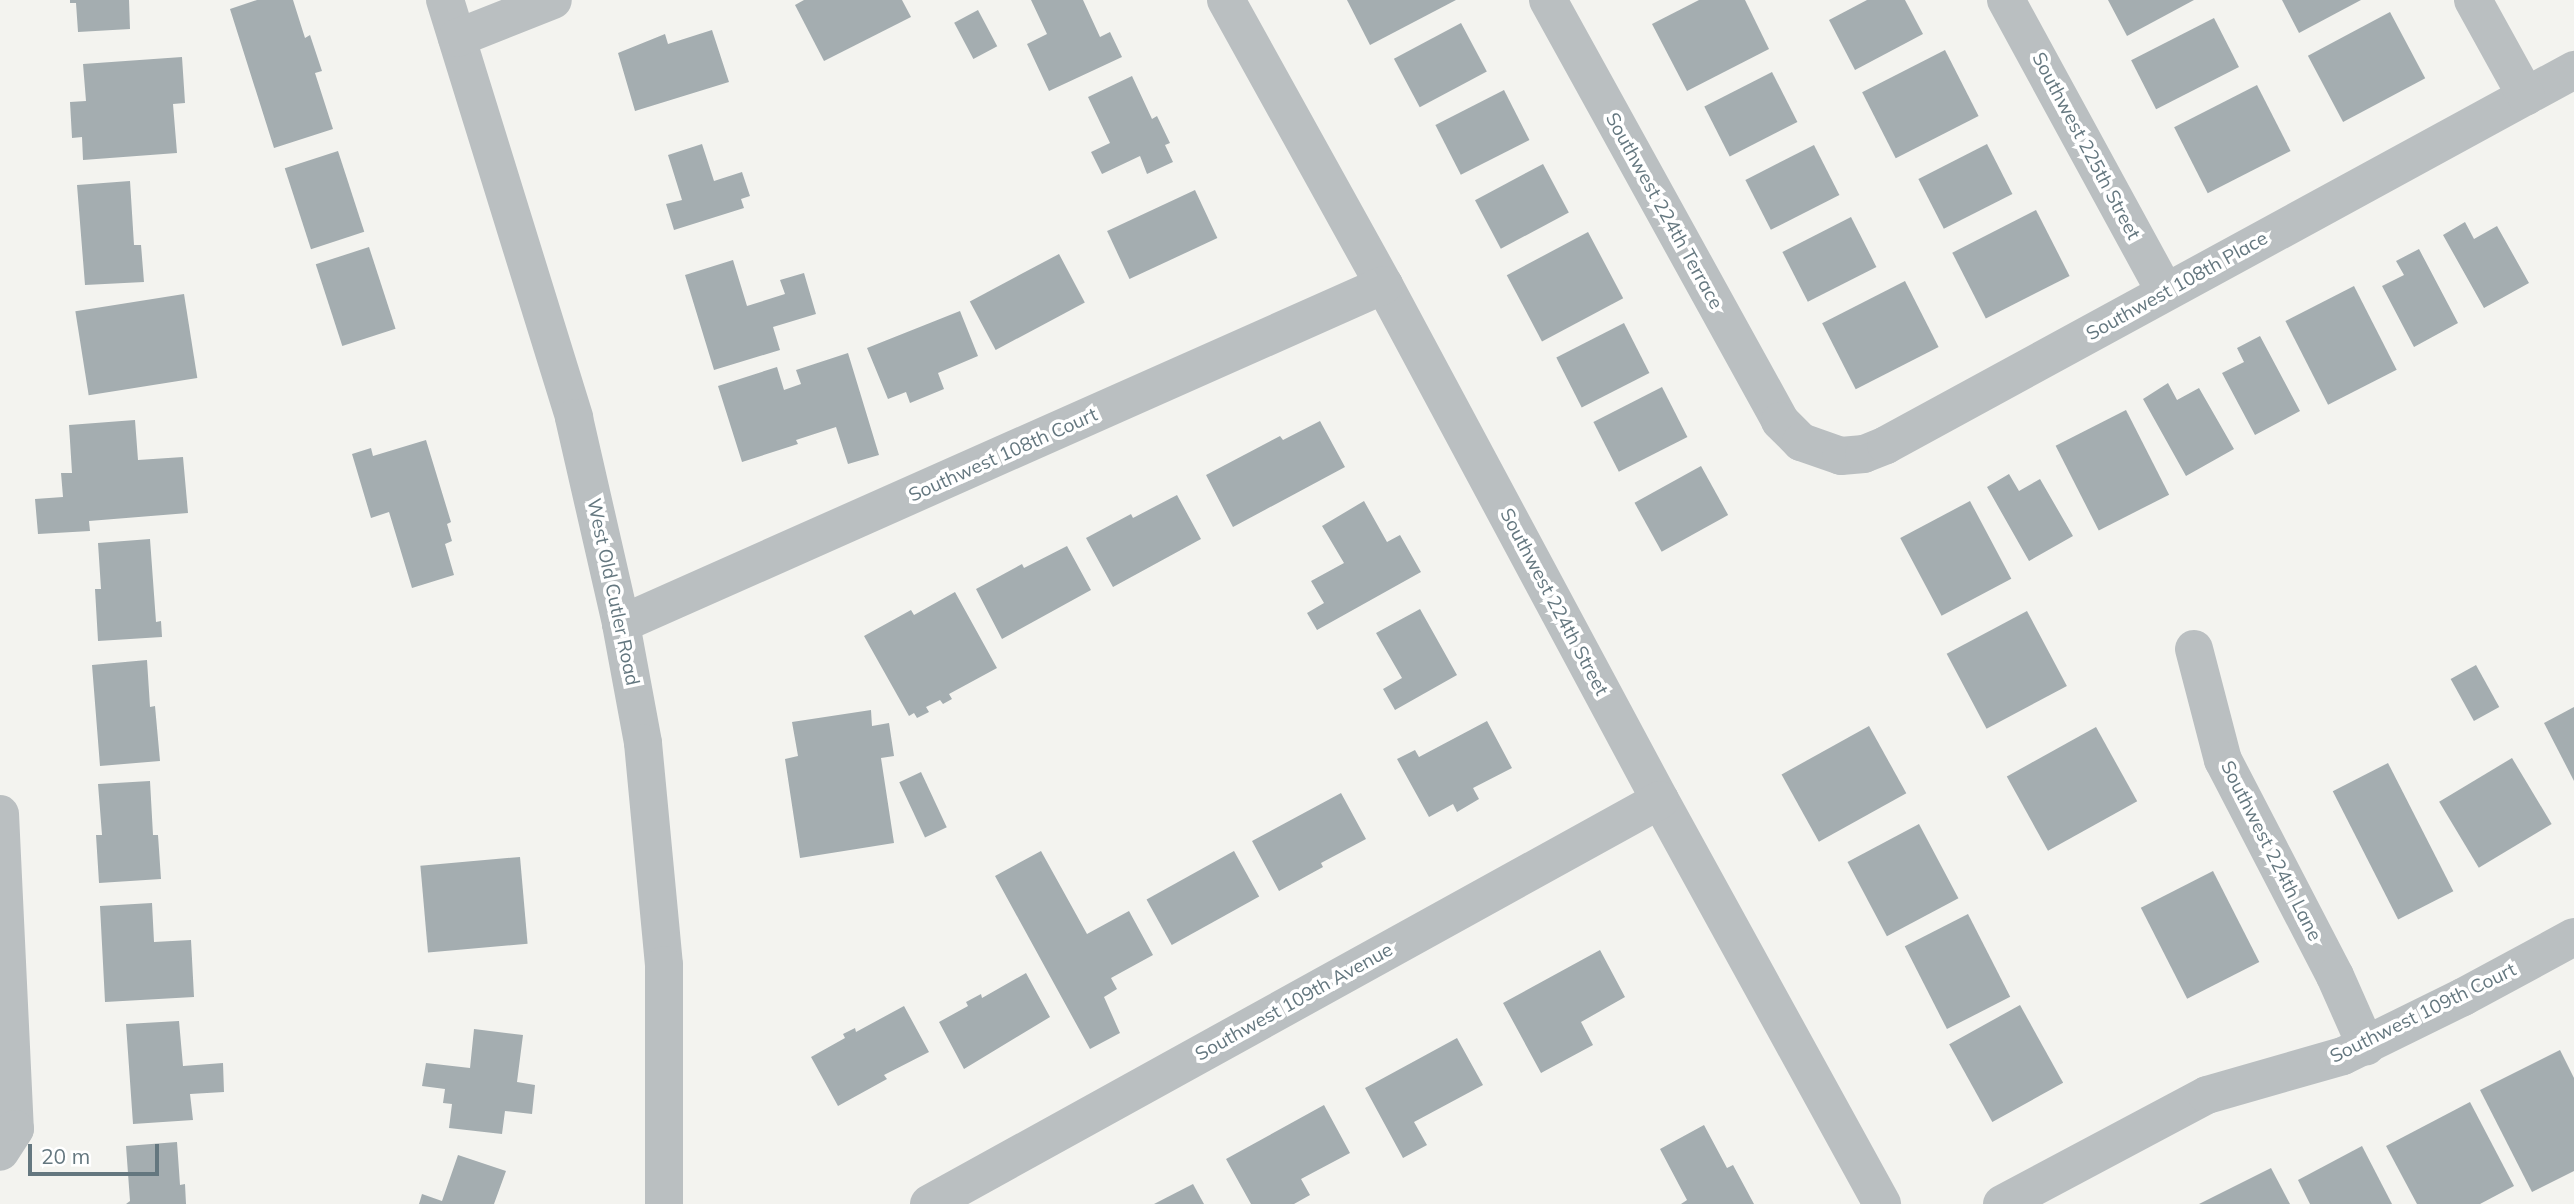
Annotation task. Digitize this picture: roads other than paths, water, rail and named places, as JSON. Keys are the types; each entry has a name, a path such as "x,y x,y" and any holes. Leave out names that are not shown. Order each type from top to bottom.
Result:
{"street":[{"name":"West Old Cutler Road","path":"445,0 574,418 621,624 643,743 664,965 664,1204"},
{"path":"457,38 553,0"},
{"name":"Southwest 224th Street","path":"1226,0 1384,285 1660,800 1882,1204"},
{"name":"Southwest 224th Terrace","path":"1548,0 1780,421"},
{"name":"Southwest 225th Street","path":"2006,0 2165,292"},
{"path":"2473,0 2526,96"},
{"name":"Southwest 108th Place","path":"1780,421 1801,442 1833,456 1853,456 1875,450 2574,70"},
{"name":"Southwest 108th Court","path":"621,624 1384,285"},
{"name":"Southwest 224th Lane","path":"2194,649 2224,760 2335,976 2366,1046"},
{"name":"Southwest 109th Avenue","path":"929,1204 1660,800"},
{"path":"0,814 15,1129 0,1152"},
{"name":"Southwest 109th Court","path":"2002,1204 2207,1095 2343,1056 2574,937"}]}
